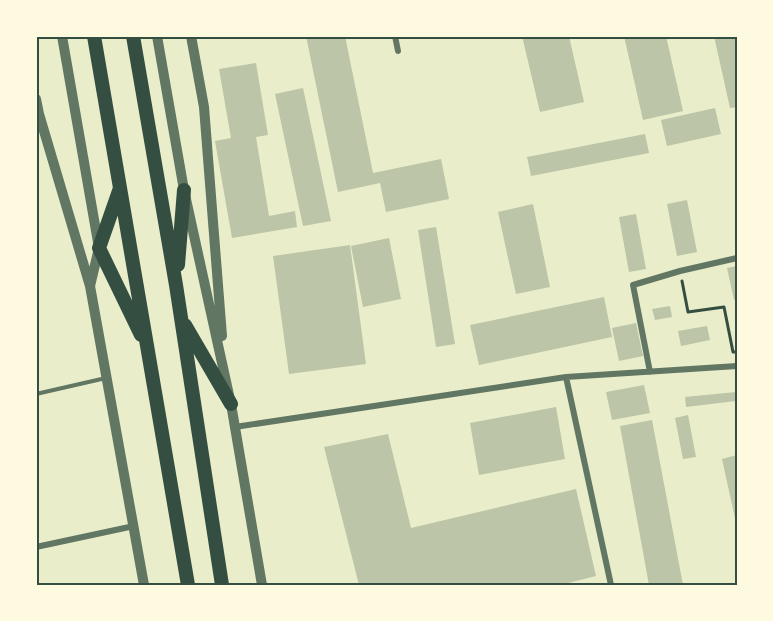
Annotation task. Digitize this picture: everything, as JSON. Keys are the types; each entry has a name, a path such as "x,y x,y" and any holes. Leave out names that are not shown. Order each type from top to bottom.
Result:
{"highway":[{"path":"94,36 188,585"},
{"path":"134,36 182,319 222,585"},
{"path":"120,186 99,248 148,350"},
{"path":"176,285 184,190"},
{"path":"182,319 231,404"}],"street":[{"path":"62,36 99,248 90,286"},
{"path":"157,36 184,190 226,375 262,585"},
{"path":"191,36 204,107 226,375"},
{"path":"395,36 398,51"},
{"path":"36,99 90,286 144,585"},
{"path":"650,372 633,285 737,258"},
{"path":"235,427 566,377 737,366"},
{"path":"566,377 611,585"},
{"path":"36,547 134,526"}],"lane":[{"path":"36,394 106,377"}],"path":[{"path":"680,271 688,312 724,307 733,352 737,352"}],"building":[{"path":"306,36 345,36 373,173 441,159 449,199 386,212 380,183 338,192"},
{"path":"522,36 569,36 584,102 540,112"},
{"path":"624,36 666,36 683,111 643,120"},
{"path":"714,36 737,36 737,107 730,108"},
{"path":"256,63 268,135 256,137 269,216 295,211 297,227 232,238 215,141 231,138 219,69"},
{"path":"303,88 331,221 303,226 275,94"},
{"path":"715,108 721,134 667,146 661,120"},
{"path":"645,134 649,153 531,176 527,157"},
{"path":"687,200 697,252 677,256 667,204"},
{"path":"533,204 550,287 516,294 498,212"},
{"path":"636,214 646,269 629,272 619,217"},
{"path":"436,227 455,344 436,347 418,230"},
{"path":"389,238 401,299 363,307 351,246"},
{"path":"350,245 366,364 289,374 273,256"},
{"path":"737,266 737,300 734,300 727,268"},
{"path":"604,297 612,337 479,365 470,325"},
{"path":"670,306 672,317 655,320 652,309"},
{"path":"636,323 643,356 619,361 612,328"},
{"path":"707,326 710,340 681,346 678,331"},
{"path":"644,385 650,413 612,420 606,392"},
{"path":"736,392 736,401 686,407 685,397"},
{"path":"556,407 565,459 479,475 470,423"},
{"path":"688,415 696,457 683,459 675,418"},
{"path":"652,420 683,585 649,585 620,426"},
{"path":"388,434 411,528 576,489 596,576 560,585 359,585 324,447"},
{"path":"737,455 737,523 736,523 722,459"}]}
